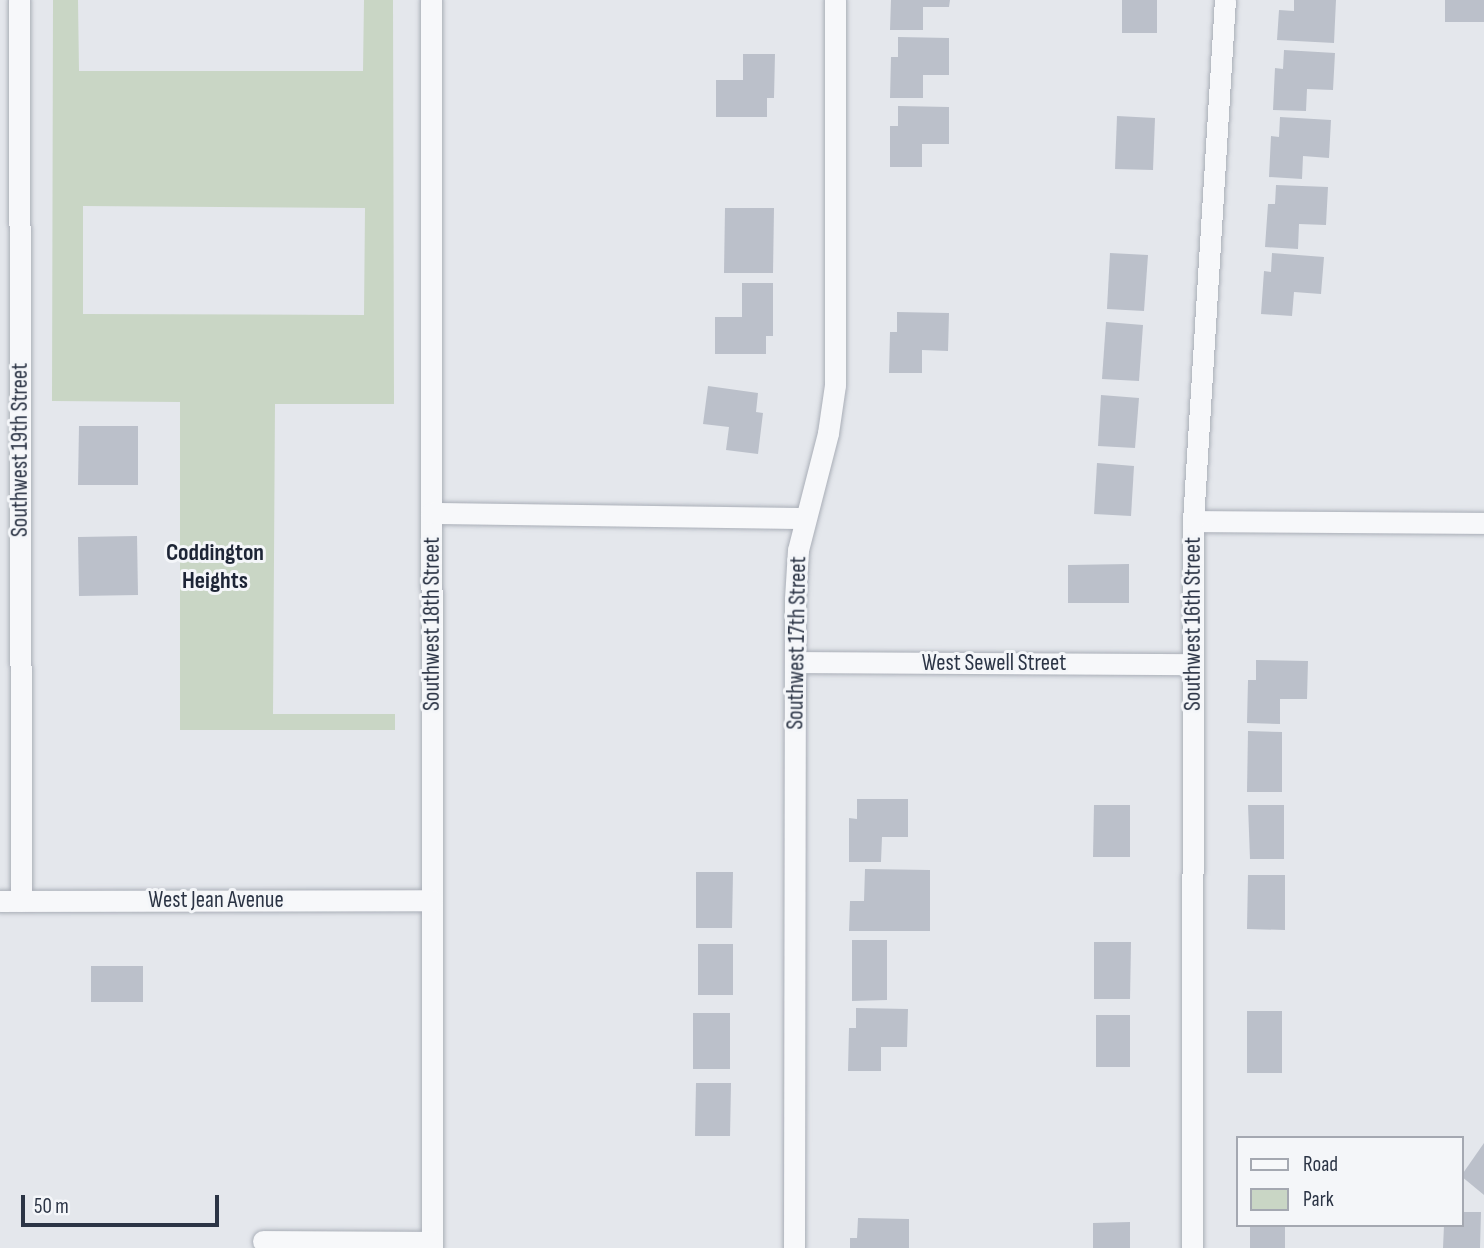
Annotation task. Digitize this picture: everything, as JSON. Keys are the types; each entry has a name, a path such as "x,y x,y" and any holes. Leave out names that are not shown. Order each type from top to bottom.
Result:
{"street":[{"name":"Southwest 19th Street","path":"10,901 19,0"},
{"name":"Southwest 18th Street","path":"431,0 432,1245"},
{"name":"Southwest 17th Street","path":"794,1248 794,662 798,551 828,433 835,385 835,0"},
{"name":"Southwest 16th Street","path":"1192,1248 1193,522 1225,0"},
{"path":"431,513 805,518"},
{"path":"1193,522 1484,523"},
{"name":"West Sewell Street","path":"794,662 1193,664"},
{"name":"West Jean Avenue","path":"10,901 432,900"},
{"path":"263,1241 432,1245"}],"green space":[{"path":"53,0 78,0 79,71 363,71 364,0 393,0 394,404 275,404 273,714 395,714 395,730 180,730 180,402 52,401","holes":["83,206 365,208 364,315 83,314"]}],"building":[{"path":"891,0 950,0 949,7 923,7 923,30 890,30"},
{"path":"1122,0 1157,0 1157,33 1122,33"},
{"path":"1294,0 1336,0 1334,43 1277,40 1279,10 1294,11"},
{"path":"1445,0 1484,0 1484,22 1445,22"},
{"path":"898,37 949,38 949,75 923,75 923,98 890,98 891,57 898,57"},
{"path":"1284,50 1335,53 1333,90 1307,89 1306,111 1273,110 1275,68 1283,69"},
{"path":"743,54 775,54 774,98 767,98 767,117 716,117 716,80 743,80"},
{"path":"898,106 949,107 949,144 922,144 922,167 890,167 890,126 898,126"},
{"path":"1117,116 1155,118 1153,170 1115,169"},
{"path":"1280,117 1331,120 1329,158 1303,156 1302,179 1269,177 1271,136 1279,137"},
{"path":"1276,185 1328,187 1326,225 1299,224 1298,249 1265,247 1268,204 1275,204"},
{"path":"725,208 774,208 773,273 724,273"},
{"path":"1110,253 1148,255 1144,311 1107,309"},
{"path":"1272,253 1324,257 1321,294 1294,292 1292,316 1261,314 1264,271 1271,272"},
{"path":"742,283 773,283 773,336 766,336 766,354 715,354 715,317 742,317"},
{"path":"897,312 949,313 948,351 922,350 922,373 889,373 890,332 897,332"},
{"path":"1106,322 1143,325 1139,381 1102,379"},
{"path":"708,386 758,393 756,412 763,413 758,454 726,450 729,427 703,424"},
{"path":"1101,395 1139,398 1135,448 1098,446"},
{"path":"79,426 138,426 138,485 78,485"},
{"path":"1097,463 1134,466 1131,516 1094,514"},
{"path":"137,536 138,595 79,596 78,537"},
{"path":"1129,564 1129,603 1068,603 1068,565"},
{"path":"1256,660 1308,661 1307,699 1280,699 1280,724 1247,723 1248,680 1256,680"},
{"path":"1248,731 1282,732 1282,792 1247,792"},
{"path":"857,799 908,799 908,837 882,837 881,862 849,862 849,818 857,819"},
{"path":"1094,805 1130,805 1130,857 1093,857"},
{"path":"1248,805 1284,805 1284,859 1250,859"},
{"path":"865,869 930,870 930,931 849,931 850,901 864,901"},
{"path":"696,872 733,872 732,928 696,928"},
{"path":"1248,875 1285,875 1285,930 1247,929"},
{"path":"852,940 887,940 887,1000 852,1001"},
{"path":"1094,942 1131,942 1130,999 1094,999"},
{"path":"698,944 733,944 733,995 698,995"},
{"path":"91,966 143,966 143,1002 91,1002"},
{"path":"856,1008 908,1009 907,1047 881,1047 881,1071 848,1071 849,1028 856,1028"},
{"path":"1247,1011 1282,1011 1282,1073 1247,1073"},
{"path":"693,1013 730,1013 730,1069 693,1069"},
{"path":"1096,1015 1130,1015 1130,1067 1096,1067"},
{"path":"696,1083 731,1083 730,1136 695,1136"},
{"path":"1484,1143 1484,1195 1463,1178 1463,1173"},
{"path":"1463,1212 1481,1212 1480,1248 1443,1248 1444,1227 1463,1227"},
{"path":"858,1218 909,1219 909,1248 850,1248 850,1238 857,1238"},
{"path":"1130,1222 1130,1248 1093,1248 1093,1223"},
{"path":"1250,1227 1285,1227 1285,1248 1250,1248"}],"district":[{"name":"Coddington Heights","path":"215,567"}]}
